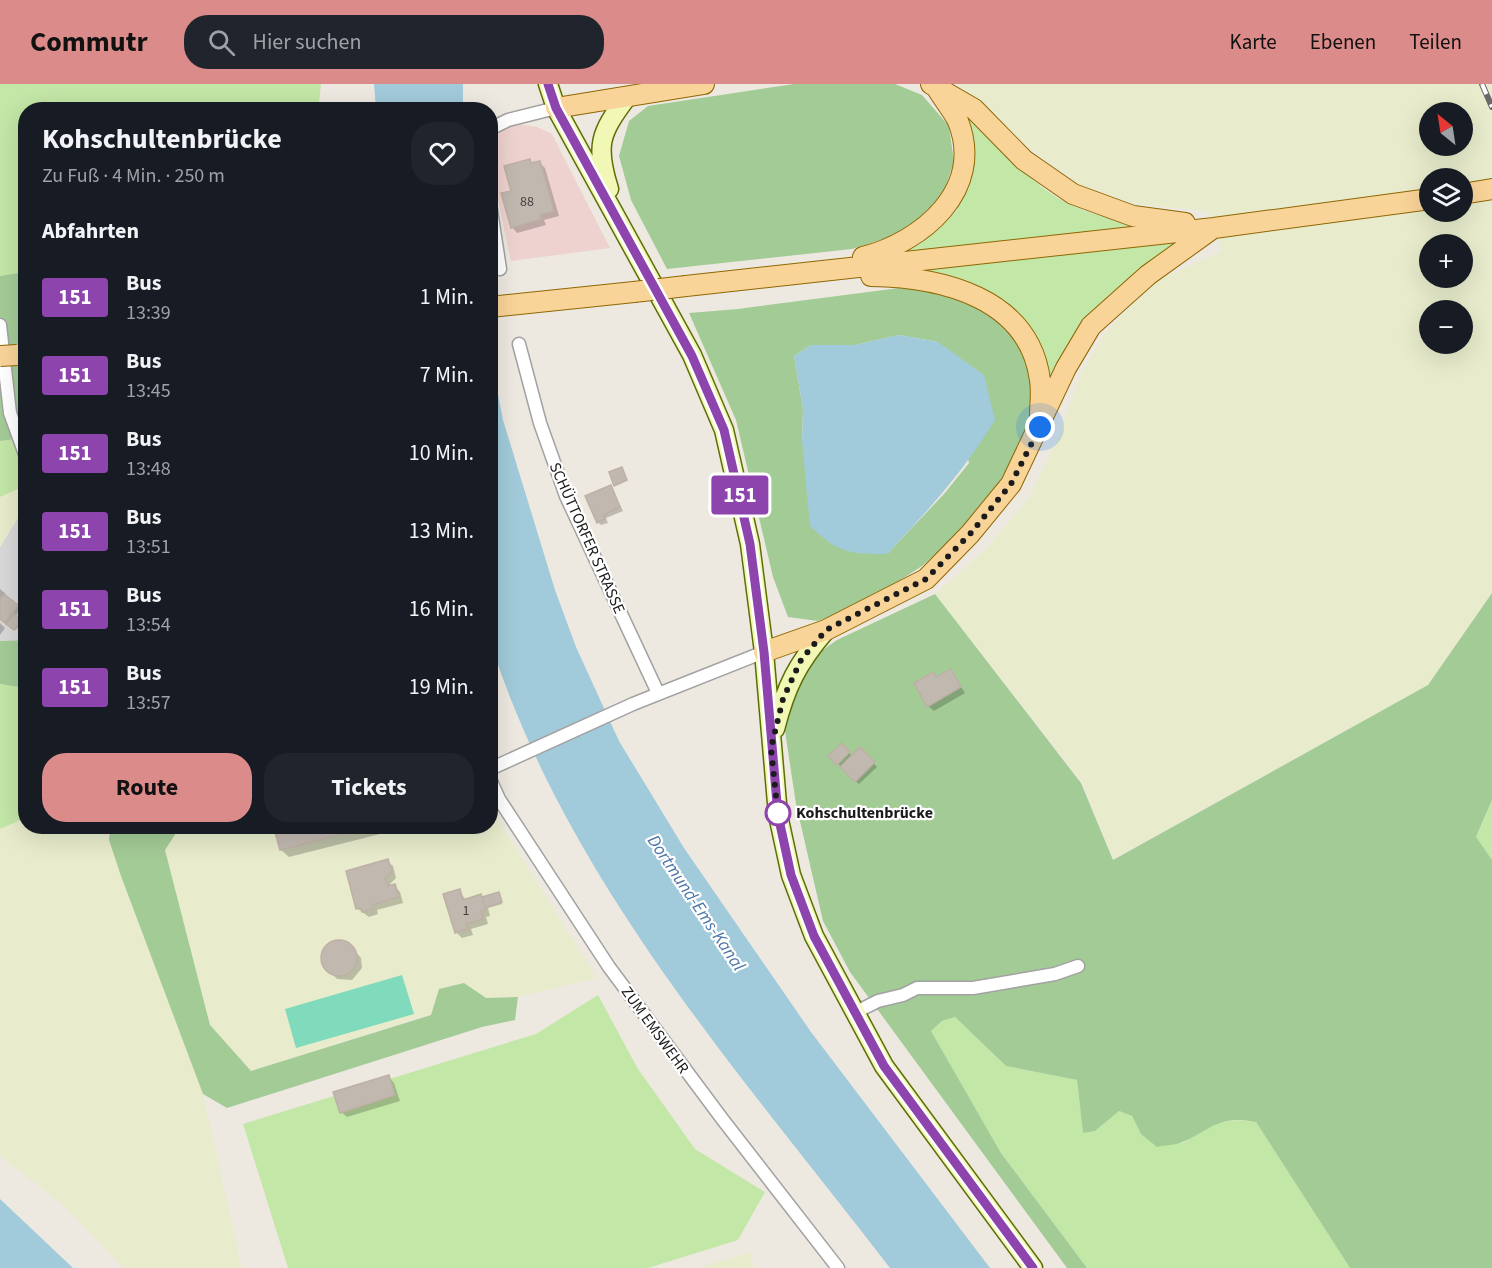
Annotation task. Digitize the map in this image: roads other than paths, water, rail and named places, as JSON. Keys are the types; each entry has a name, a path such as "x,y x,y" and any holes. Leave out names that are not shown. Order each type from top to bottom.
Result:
{"main road":[{"path":"548,84 556,108 692,356 724,430 750,544 764,652 778,815 791,875 814,936 884,1066 1033,1268"},
{"path":"556,108 704,84"},
{"path":"933,86 974,109 1024,160 1073,194 1133,216 1214,228"},
{"path":"787,275 888,250 927,227 949,203 960,176 964,147 957,121 933,86"},
{"path":"622,230 601,164 599,148 607,125 627,96"},
{"path":"1473,192 1492,189"},
{"path":"498,306 1214,228 1419,200"},
{"path":"764,652 826,630 926,579 970,534 1011,484 1066,368 1091,326 1148,275 1214,228"},
{"path":"787,275 896,277 950,285 1000,309 1027,337 1040,379 1040,427"},
{"path":"771,748 790,680 801,660 826,630"}],"street":[{"path":"498,125 508,120 556,108"},
{"path":"498,256 500,269"},
{"path":"0,326 9,413 18,436"},
{"name":"SCHÜTTORFER STRASSE","path":"519,344 543,432 566,496 658,693"},
{"path":"498,766 658,693 764,652"},
{"name":"ZUM EMSWEHR","path":"498,797 609,967 723,1120 838,1268"},
{"path":"854,1013 878,1001 903,995 917,988 973,988 1055,974 1078,966"}],"water":[{"path":"374,84 463,84 463,102 375,102"},
{"path":"899,335 938,342 984,375 995,420 971,457 945,490 887,554 853,552 828,542 810,526 802,442 803,409 794,356 811,345 855,345"},
{"name":"Dortmund-Ems-Kanal","path":"498,395 503,420 555,590 576,647 619,741 684,848 811,1032 990,1268 890,1268 718,1048 663,972 612,895 565,814 524,731 498,662"},
{"path":"0,1199 73,1268 0,1268"}],"railway":[{"path":"1482,84 1492,107"}],"place":[{"name":"Kohschultenbrücke","path":"778,813"}]}
